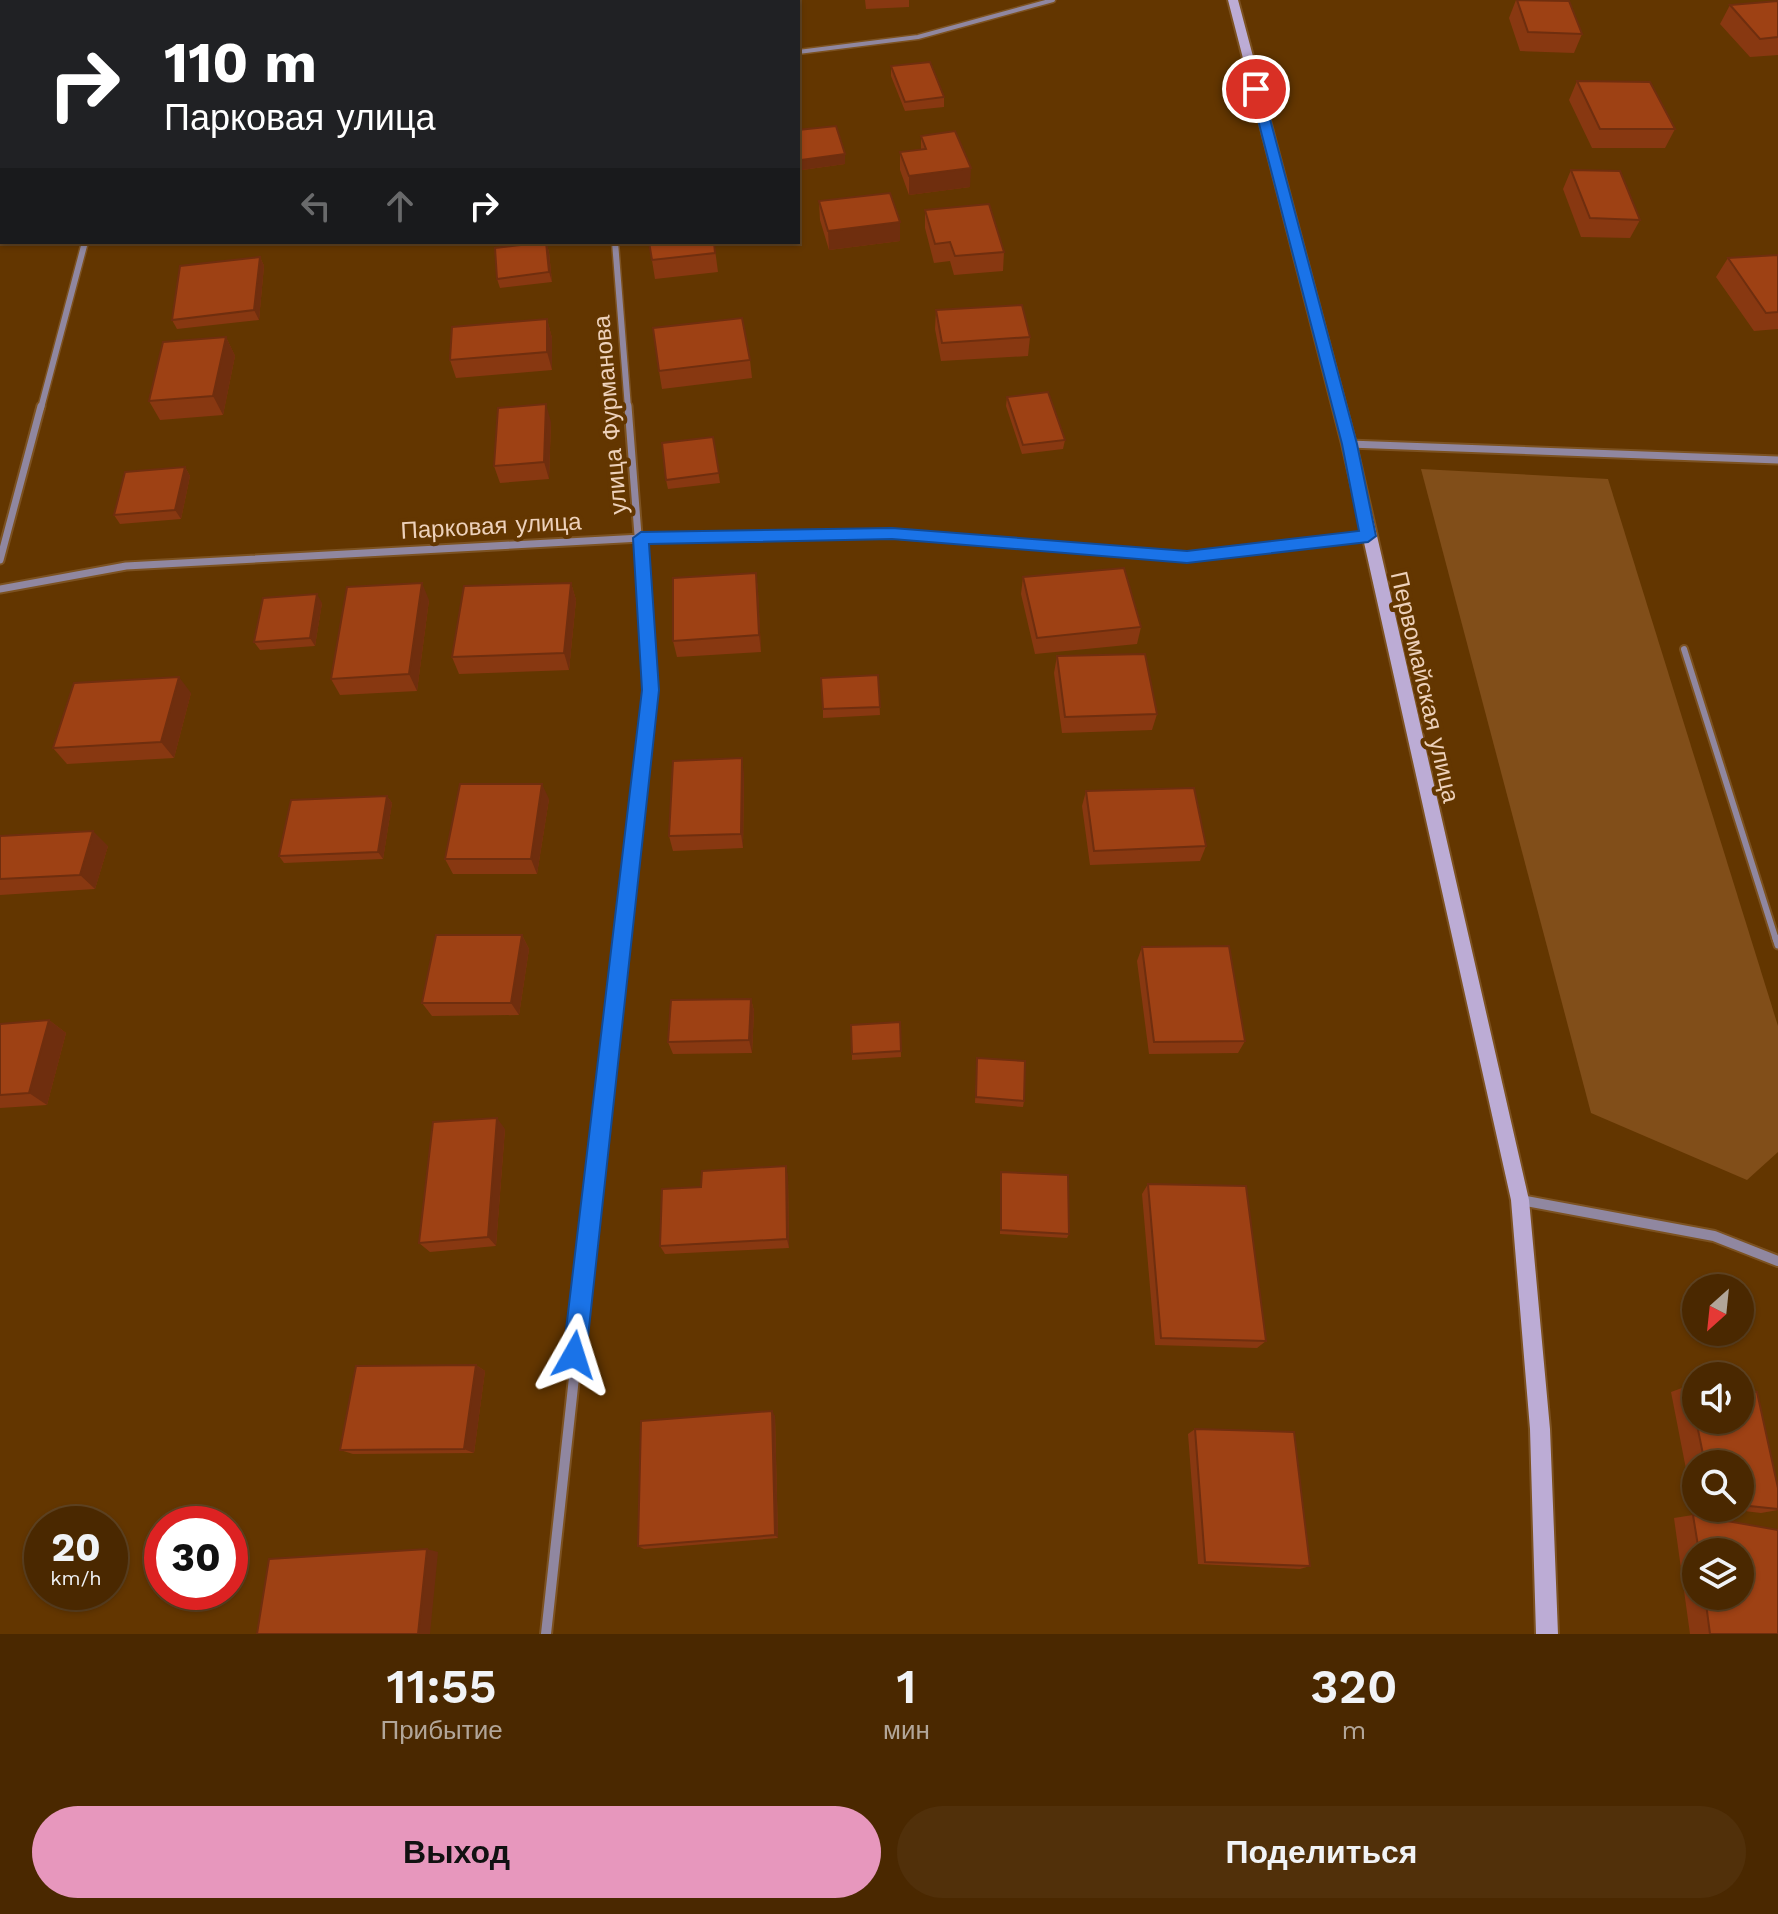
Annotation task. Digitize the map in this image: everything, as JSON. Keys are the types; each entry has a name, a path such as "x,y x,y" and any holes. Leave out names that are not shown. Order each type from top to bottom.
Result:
{"main road":[{"name":"Первомайская улица","path":"1233,0 1349,444 1520,1200 1540,1429 1547,1634"}],"street":[{"path":"0,560 84,244"},
{"name":"улица Фурманова","path":"546,1634 567,1418 650,690 641,538 615,244"},
{"path":"1349,444 1778,460"},
{"name":"Парковая улица","path":"0,589 126,566 641,538 892,534 1187,557 1368,536"},
{"path":"1520,1200 1714,1236 1778,1261"}],"lane":[{"path":"800,52 918,37 1053,0"},
{"path":"1684,649 1778,945"}],"shaded area":[{"path":"1421,469 1608,479 1778,1026 1778,1152 1747,1180 1591,1113"}],"building":[{"path":"1517,0 1569,1 1582,34 1528,32"},
{"path":"1778,1 1778,37 1760,39 1730,5"},
{"path":"930,62 944,97 905,102 891,66"},
{"path":"1577,81 1650,82 1675,129 1600,129"},
{"path":"836,126 845,154 801,160 800,130"},
{"path":"955,131 971,168 909,176 900,152 926,149 921,136"},
{"path":"1571,170 1620,171 1640,220 1590,218"},
{"path":"890,193 900,222 828,231 819,201"},
{"path":"989,204 1004,252 955,256 950,242 935,244 925,210"},
{"path":"546,244 549,272 497,279 495,248"},
{"path":"649,244 714,244 715,253 652,260"},
{"path":"1778,255 1778,312 1766,313 1728,258"},
{"path":"260,257 254,310 172,320 180,266"},
{"path":"1022,305 1030,337 942,343 936,310"},
{"path":"742,318 750,360 659,371 653,328"},
{"path":"547,319 547,352 450,360 452,327"},
{"path":"226,337 213,396 149,401 163,342"},
{"path":"1048,392 1065,440 1023,445 1007,397"},
{"path":"546,404 544,462 494,466 498,408"},
{"path":"713,437 719,473 666,480 662,443"},
{"path":"185,467 175,510 114,515 125,472"},
{"path":"1124,568 1141,627 1037,638 1023,577"},
{"path":"756,573 759,635 673,641 673,578"},
{"path":"422,583 409,674 331,679 347,587"},
{"path":"571,583 564,653 452,657 464,586"},
{"path":"317,594 310,638 254,642 263,598"},
{"path":"1145,654 1157,714 1065,717 1057,656"},
{"path":"878,675 880,707 823,709 821,678"},
{"path":"179,677 161,742 53,748 74,683"},
{"path":"742,758 741,834 669,836 673,761"},
{"path":"460,784 542,784 531,859 445,859"},
{"path":"1194,788 1206,846 1094,851 1086,791"},
{"path":"387,796 378,852 279,856 291,800"},
{"path":"93,831 80,875 0,879 0,836"},
{"path":"436,935 522,935 511,1003 422,1003"},
{"path":"1229,946 1245,1041 1154,1042 1142,947"},
{"path":"751,999 749,1040 668,1042 671,1000"},
{"path":"49,1020 29,1093 0,1095 0,1024"},
{"path":"900,1022 901,1051 852,1054 851,1025"},
{"path":"977,1058 1025,1061 1024,1101 976,1097"},
{"path":"497,1118 488,1237 419,1243 433,1122"},
{"path":"786,1166 787,1239 660,1246 662,1189 701,1187 702,1171"},
{"path":"1001,1172 1068,1175 1069,1234 1001,1230"},
{"path":"1148,1184 1246,1186 1266,1341 1161,1338"},
{"path":"476,1365 464,1449 340,1450 356,1366"},
{"path":"1754,1392 1757,1392 1778,1488 1778,1509 1754,1506 1754,1450 1702,1450 1699,1434 1754,1434"},
{"path":"772,1411 775,1535 638,1546 641,1421"},
{"path":"1195,1429 1294,1432 1310,1566 1205,1562"},
{"path":"1694,1522 1733,1522 1778,1530 1778,1634 1710,1634 1707,1610 1754,1610 1754,1538 1697,1538"},
{"path":"427,1549 418,1634 257,1634 269,1559"}],"route":[{"path":"574,1355 650,690 641,538 892,534 1187,557 1368,536 1349,444 1256,89"}]}
